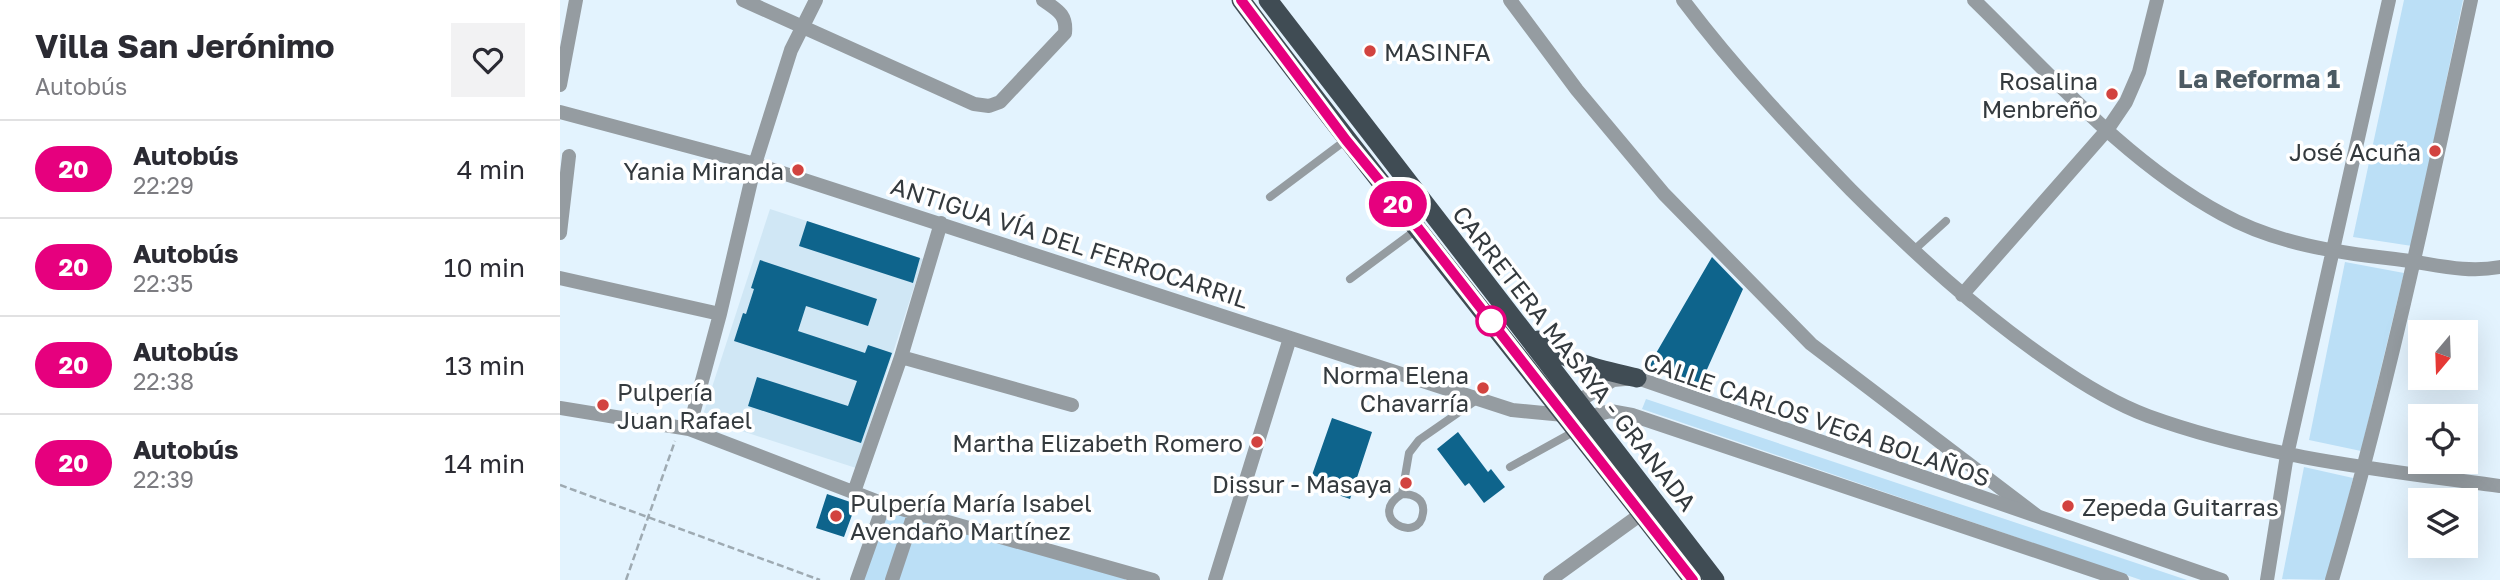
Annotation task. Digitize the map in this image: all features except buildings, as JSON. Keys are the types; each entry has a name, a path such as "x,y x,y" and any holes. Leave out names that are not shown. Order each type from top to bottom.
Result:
{"highway":[{"name":"CARRETERA MASAYA - GRANADA","path":"1241,0 1346,140 1649,509 1715,580"},
{"name":"CARRETERA MASAYA - GRANADA","path":"1268,0 1577,400 1578,421"},
{"path":"1518,326 1555,352 1584,366 1637,378"},
{"name":"CARRETERA MASAYA - GRANADA","path":"1649,509 1693,580"}],"street":[{"path":"560,85 576,0"},
{"path":"743,0 974,104 989,106 1000,102 1065,33 1063,14 1043,0"},
{"path":"684,428 720,314 755,164 791,50 816,0"},
{"path":"1510,0 1577,90 1664,194 1811,344 2043,520"},
{"path":"1683,0 1714,42 1788,126 1914,250 1962,295 2017,339 2088,387 2146,415 2287,455 2500,486"},
{"path":"1973,0 2107,130 2172,183 2223,215 2271,234 2333,252 2415,261 2458,270 2500,267"},
{"path":"1962,295 2107,130 2126,102 2139,72 2157,0"},
{"path":"2267,580 2287,455 2389,0"},
{"path":"2332,580 2365,468 2415,261 2471,0"},
{"name":"ANTIGUA VÍA DEL FERROCARRIL","path":"560,112 755,164 1512,410 1578,421"},
{"path":"560,233 569,156"},
{"path":"853,492 901,357 941,223"},
{"path":"560,278 720,314"},
{"path":"1215,580 1290,338"},
{"path":"901,357 1072,405"},
{"name":"CALLE CARLOS VEGA BOLAÑOS","path":"1577,400 1613,380 1637,378 2222,580"},
{"path":"560,408 684,428 884,504 1126,577 1153,580"},
{"path":"1578,421 1610,411 1632,415 2122,580"},
{"path":"857,580 884,504"},
{"path":"1550,580 1649,509"},
{"path":"892,580 914,513"}],"lane":[{"path":"1270,197 1346,140"},
{"path":"1914,250 1946,221"},
{"path":"1350,279 1419,229"},
{"path":"1402,494 1412,494 1420,500 1424,509 1423,519 1416,526 1397,526 1391,518 1389,508 1394,499 1402,494 1409,453 1419,440 1478,399"},
{"path":"1510,467 1578,421"}],"path":[{"path":"625,580 684,428"},
{"path":"560,485 820,580"}],"shaded area":[{"path":"2404,0 2463,0 2412,246 2353,237"},
{"path":"770,209 923,259 856,468 702,418"},
{"path":"2345,262 2404,273 2361,451 2309,440"},
{"path":"1646,399 2187,580 2141,580 1642,409"},
{"path":"2304,467 2353,478 2329,580 2282,579"},
{"path":"884,504 1128,573 1125,580 857,580"}],"bus line":[{"name":"20","path":"1241,0 1346,140 1419,229 1693,580"}],"place":[{"name":"MASINFA","path":"1370,51"},
{"name":"Rosalina Menbreño","path":"2112,94"},
{"name":"José Acuña","path":"2435,151"},
{"name":"Yania Miranda","path":"798,170"},
{"name":"Norma Elena Chavarría","path":"1483,388"},
{"name":"Pulpería Juan Rafael","path":"603,405"},
{"name":"Martha Elizabeth Romero","path":"1257,442"},
{"name":"Dissur - Masaya","path":"1406,483"},
{"name":"Zepeda Guitarras","path":"2068,506"},
{"name":"Pulpería María Isabel Avendaño Martínez","path":"836,516"}],"district":[{"name":"La Reforma 1","path":"2259,78"}]}
